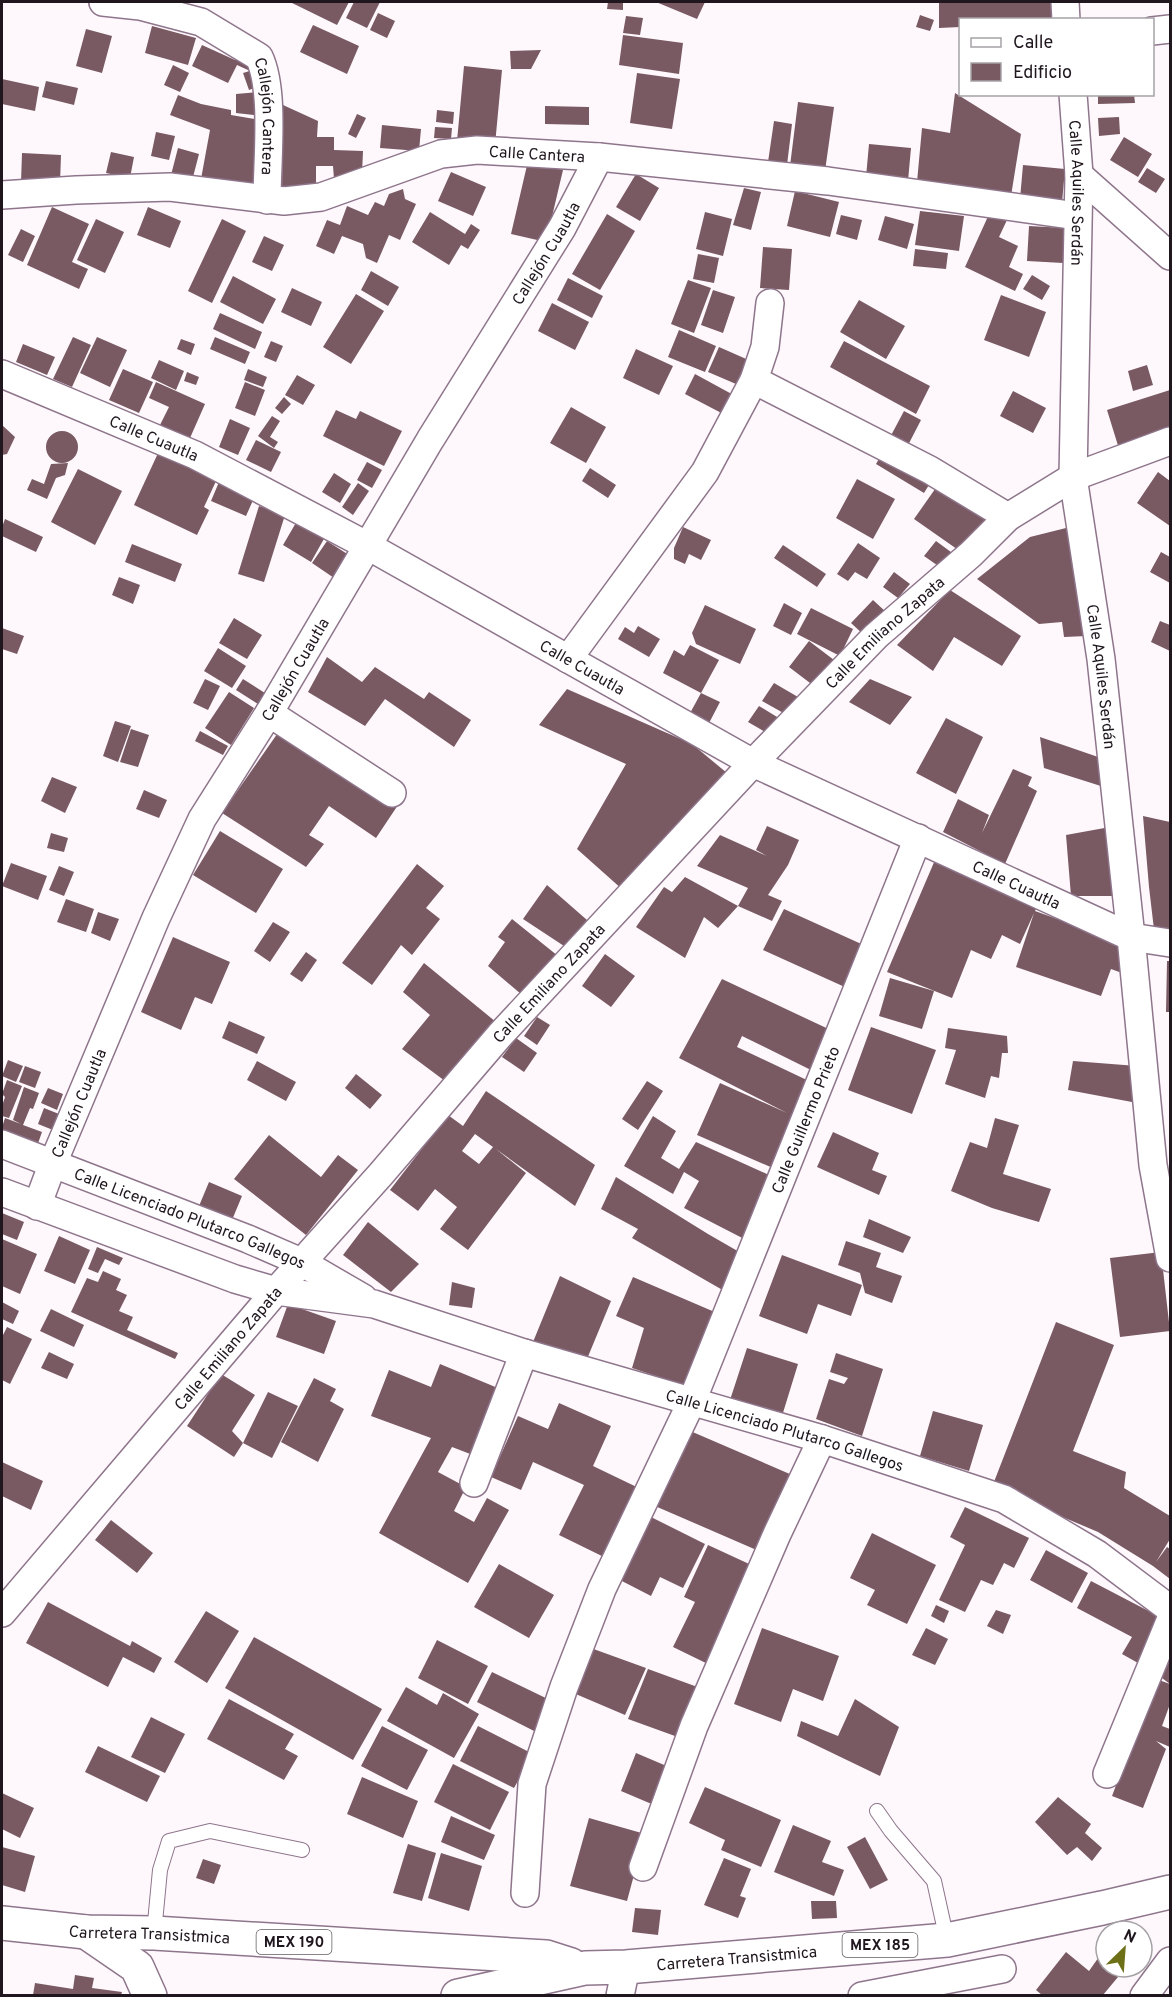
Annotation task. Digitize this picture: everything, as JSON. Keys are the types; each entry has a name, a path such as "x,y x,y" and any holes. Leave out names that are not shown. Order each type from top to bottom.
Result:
{"main road":[{"name":"Carretera Transistmica","path":"2,1923 86,1932 546,1957 623,1981 947,1940 1170,1892"},
{"path":"86,1932 137,1967 150,1995"},
{"name":"Carretera Transistmica","path":"458,1995 585,1968"}],"street":[{"name":"Callejón Cantera","path":"103,2 149,8 201,22 259,57 268,97 267,200"},
{"path":"1065,2 1066,18"},
{"path":"1154,31 1170,29"},
{"name":"Calle Aquiles Serdán","path":"1072,96 1079,175 1073,477 1101,659 1153,1165 1170,1258"},
{"name":"Calle Cantera","path":"2,195 170,187 284,201 321,197 441,154 477,150 599,157 828,181 1077,216"},
{"name":"Callejón Cuautla","path":"37,1206 156,918 202,819 269,713 430,440 562,228 599,157"},
{"path":"1079,175 1170,256"},
{"path":"568,659 705,472 754,380 765,347 770,303"},
{"name":"Calle Cuautla","path":"2,374 195,455 368,546 753,763 1131,937 1170,943"},
{"path":"754,380 930,470 1008,517"},
{"name":"Calle Emiliano Zapata","path":"2,1613 301,1262 381,1174 501,1035 753,763 876,636 971,555 1008,517 1073,477 1170,441"},
{"path":"269,713 392,793"},
{"name":"Calle Guillermo Prieto","path":"525,1893 532,1784 564,1687 602,1589 692,1401 918,838"},
{"name":"Calle Licenciado Plutarco Gallegos","path":"2,1144 248,1239 301,1262 374,1304"},
{"name":"Calle Licenciado Plutarco Gallegos","path":"2,1192 235,1279 276,1291 374,1304 524,1353 822,1439 1004,1499 1097,1554 1170,1609"},
{"path":"474,1483 524,1353"},
{"path":"643,1867 694,1726 777,1534 822,1439"},
{"path":"1107,1774 1170,1621"},
{"path":"1144,1995 1170,1961"},
{"path":"862,1995 1002,1969"}],"lane":[{"path":"877,1811 934,1881 947,1940"},
{"path":"154,1934 160,1869 169,1841 210,1831 302,1850"}],"building":[{"path":"290,2 349,2 337,25"},
{"path":"354,2 380,2 367,28 346,18"},
{"path":"608,2 623,2 623,10 607,9"},
{"path":"656,2 705,2 697,19"},
{"path":"1054,2 1053,18 959,18 959,27 939,28 939,3"},
{"path":"378,13 395,21 387,38 370,30"},
{"path":"920,15 934,20 930,31 916,27"},
{"path":"626,16 643,18 640,35 623,33"},
{"path":"313,25 359,46 347,74 300,52"},
{"path":"152,26 196,38 188,65 145,53"},
{"path":"86,29 112,36 102,73 76,66"},
{"path":"623,35 683,43 679,74 619,65"},
{"path":"202,45 235,60 238,54 252,61 248,70 237,65 228,83 192,66"},
{"path":"541,50 531,69 511,69 510,51"},
{"path":"173,65 189,73 180,92 164,85"},
{"path":"464,66 502,70 495,145 457,141"},
{"path":"253,70 259,86 249,90 243,73"},
{"path":"637,73 680,79 672,129 630,123"},
{"path":"2,79 39,87 35,111 2,104"},
{"path":"46,81 78,88 74,105 42,97"},
{"path":"259,92 263,116 236,113 236,94"},
{"path":"955,93 1021,134 1011,196 917,182 922,128 950,133"},
{"path":"178,95 201,104 231,110 231,115 266,121 255,188 201,179 210,130 170,115"},
{"path":"1098,96 1134,96 1135,103 1098,104"},
{"path":"798,102 834,107 825,171 790,166"},
{"path":"283,105 318,121 317,137 334,137 334,150 363,151 362,174 334,179 333,166 316,166 316,188 282,187"},
{"path":"545,106 589,107 589,125 545,124"},
{"path":"437,110 454,112 453,124 436,122"},
{"path":"357,114 366,118 356,138 348,134"},
{"path":"1119,117 1120,134 1099,136 1098,118"},
{"path":"774,121 792,124 787,165 768,162"},
{"path":"382,125 421,129 419,151 380,148"},
{"path":"435,127 452,128 451,139 434,138"},
{"path":"156,132 175,136 169,160 151,156"},
{"path":"1124,137 1152,154 1138,177 1110,160"},
{"path":"869,144 911,148 908,181 866,177"},
{"path":"178,148 199,154 193,177 171,175"},
{"path":"111,152 134,157 130,178 106,173"},
{"path":"22,153 61,155 60,184 21,182"},
{"path":"528,161 563,170 546,242 511,234"},
{"path":"1023,165 1065,169 1062,203 1020,199"},
{"path":"1147,168 1165,179 1156,193 1138,182"},
{"path":"451,172 486,187 473,216 438,201"},
{"path":"636,174 659,188 640,221 616,207"},
{"path":"744,188 761,192 751,230 733,225"},
{"path":"403,189 405,199 416,204 400,240 389,235 377,263 366,258 363,244 342,236 334,254 316,246 327,220 340,225 347,206 368,215 375,202 384,206 389,194"},
{"path":"795,191 839,202 830,237 787,226"},
{"path":"52,207 89,224 72,262 88,269 79,289 27,265"},
{"path":"148,207 181,221 170,248 137,235"},
{"path":"920,211 964,216 959,251 915,245"},
{"path":"430,212 465,234 471,224 480,230 468,249 461,245 449,265 412,242"},
{"path":"705,212 732,219 723,256 696,249"},
{"path":"990,212 1007,220 999,237 1018,246 1009,267 1023,274 1015,291 965,267"},
{"path":"607,214 635,231 600,290 572,274"},
{"path":"841,215 862,220 857,240 836,234"},
{"path":"885,216 914,224 907,249 878,240"},
{"path":"96,219 124,232 105,273 77,260"},
{"path":"222,219 246,231 212,303 188,291"},
{"path":"1029,226 1065,228 1063,263 1027,261"},
{"path":"21,229 35,236 23,262 8,255"},
{"path":"264,236 284,245 272,271 252,262"},
{"path":"763,247 792,249 789,290 760,288"},
{"path":"915,249 948,253 946,269 913,266"},
{"path":"698,254 719,258 714,283 693,279"},
{"path":"371,271 399,287 388,306 361,290"},
{"path":"1032,275 1050,286 1042,300 1023,289"},
{"path":"233,276 276,299 263,324 220,302"},
{"path":"568,278 603,296 592,318 557,300"},
{"path":"688,280 711,288 694,333 671,324"},
{"path":"292,288 322,302 311,326 281,312"},
{"path":"713,290 735,297 723,333 701,325"},
{"path":"356,294 384,311 351,364 323,347"},
{"path":"1001,295 1046,312 1029,357 984,340"},
{"path":"859,300 905,326 886,359 840,332"},
{"path":"552,303 589,322 575,350 538,331"},
{"path":"220,313 262,332 255,349 213,329"},
{"path":"679,330 716,346 705,372 668,357"},
{"path":"73,337 91,345 72,387 53,379"},
{"path":"97,337 127,350 110,387 80,373"},
{"path":"215,337 250,352 245,364 210,349"},
{"path":"181,339 195,344 191,355 177,349"},
{"path":"271,341 283,346 276,362 264,357"},
{"path":"844,341 930,386 916,414 830,367"},
{"path":"23,344 55,357 47,375 16,362"},
{"path":"719,347 753,362 743,387 708,372"},
{"path":"636,349 673,366 659,395 623,378"},
{"path":"159,360 184,371 176,390 151,378"},
{"path":"1147,365 1153,385 1133,391 1128,371"},
{"path":"123,369 153,382 139,413 109,400"},
{"path":"248,369 267,377 263,387 244,380"},
{"path":"187,372 199,377 196,385 184,381"},
{"path":"695,374 739,398 729,417 685,394"},
{"path":"297,375 315,385 303,405 285,395"},
{"path":"156,382 205,404 190,438 160,425 169,407 149,398"},
{"path":"245,382 265,390 255,416 235,408"},
{"path":"1170,390 1170,435 1120,452 1107,410"},
{"path":"1013,391 1046,408 1033,433 1000,416"},
{"path":"284,397 291,404 282,414 275,408"},
{"path":"571,407 606,427 586,463 550,443"},
{"path":"336,410 356,419 360,411 402,431 384,466 323,436"},
{"path":"904,411 921,420 905,451 887,443"},
{"path":"272,416 280,421 270,437 278,442 274,448 258,436"},
{"path":"230,419 250,428 238,455 219,447"},
{"path":"2,425 15,437 7,454 2,455"},
{"path":"62,431 73,436 78,447 73,458 62,463 51,458 46,447 51,436"},
{"path":"256,440 281,452 271,472 246,460"},
{"path":"884,450 932,480 924,493 876,464"},
{"path":"159,451 217,479 204,507 209,510 197,535 134,505"},
{"path":"367,462 382,470 372,488 357,480"},
{"path":"68,463 65,475 56,478 47,499 27,490 32,479 44,484 51,464"},
{"path":"590,468 616,485 608,498 582,481"},
{"path":"78,469 122,491 95,545 51,522"},
{"path":"1158,472 1170,481 1170,526 1137,503"},
{"path":"334,473 351,484 340,503 322,492"},
{"path":"857,479 895,499 873,539 836,518"},
{"path":"219,482 254,498 246,516 211,501"},
{"path":"940,482 996,520 964,554 914,519"},
{"path":"358,483 369,491 353,515 342,507"},
{"path":"259,506 285,515 264,582 238,574"},
{"path":"5,519 43,537 36,552 2,536"},
{"path":"297,521 325,537 311,562 283,545"},
{"path":"1074,526 1087,636 1064,637 1062,622 1039,624 977,579 1030,537"},
{"path":"683,527 711,540 701,560 689,554 685,564 674,559 674,548"},
{"path":"327,541 352,557 337,580 312,563"},
{"path":"936,541 955,555 944,570 924,556"},
{"path":"858,543 880,558 867,579 855,572 848,581 837,574"},
{"path":"132,544 182,564 175,582 125,562"},
{"path":"783,545 826,574 817,587 774,558"},
{"path":"1161,552 1170,557 1170,583 1150,572"},
{"path":"894,572 910,584 898,598 883,587"},
{"path":"119,577 140,585 133,604 112,595"},
{"path":"950,590 1021,636 1002,666 954,637 933,671 897,645"},
{"path":"873,600 886,612 864,635 851,623"},
{"path":"784,603 802,613 791,635 773,626"},
{"path":"705,605 756,629 740,664 696,644 692,633"},
{"path":"811,608 853,629 840,656 797,634"},
{"path":"234,618 262,635 247,659 219,643"},
{"path":"1160,621 1170,625 1170,651 1151,642"},
{"path":"638,626 660,639 649,657 618,639 625,627 634,633"},
{"path":"2,628 24,636 17,654 2,649"},
{"path":"809,641 834,660 814,686 789,667"},
{"path":"690,645 719,660 701,693 663,673 674,650 684,656"},
{"path":"218,648 246,666 232,688 204,671"},
{"path":"327,657 362,682 375,667 424,699 429,692 471,720 454,747 385,699 365,726 308,692"},
{"path":"205,679 220,686 208,710 193,703"},
{"path":"243,679 268,695 261,706 236,690"},
{"path":"870,679 912,697 890,725 849,702"},
{"path":"774,683 798,697 787,715 762,701"},
{"path":"567,689 692,744 727,773 623,890 577,849 626,764 539,725"},
{"path":"229,692 254,708 231,745 205,728"},
{"path":"701,693 720,702 708,725 689,715"},
{"path":"759,706 782,720 772,736 748,722"},
{"path":"946,718 983,737 956,794 916,773"},
{"path":"115,721 131,726 118,762 103,756"},
{"path":"282,727 398,805 376,838 329,806 309,835 324,844 306,867 222,813"},
{"path":"131,729 149,735 138,767 120,762"},
{"path":"200,731 228,746 223,755 195,741"},
{"path":"1040,737 1101,758 1104,787 1044,768"},
{"path":"1013,769 1032,777 1028,786 1037,791 1005,864 943,832 958,799 989,815 982,833"},
{"path":"52,777 77,787 65,813 41,801"},
{"path":"144,790 167,800 159,818 136,809"},
{"path":"1143,816 1170,822 1170,939 1155,938"},
{"path":"767,826 799,840 788,865 768,895 782,901 772,921 738,906 748,888 697,866 720,835 767,856 756,850"},
{"path":"1110,827 1119,896 1071,896 1066,835"},
{"path":"220,831 283,869 256,913 193,875"},
{"path":"51,833 68,838 64,852 47,848"},
{"path":"935,860 1037,907 1035,911 1129,945 1133,977 1111,969 1101,996 1016,967 1034,913 1020,944 1002,935 991,959 971,950 952,998 887,972"},
{"path":"11,863 47,876 38,900 2,886"},
{"path":"417,864 444,886 426,908 440,919 412,955 401,945 372,985 342,963"},
{"path":"59,866 74,872 64,896 49,890"},
{"path":"685,877 738,906 718,928 704,917 685,958 636,927 664,887 672,892"},
{"path":"547,885 587,920 564,946 523,919"},
{"path":"66,899 94,909 86,932 57,922"},
{"path":"784,909 868,947 847,988 763,950"},
{"path":"98,912 119,919 110,941 91,933"},
{"path":"512,919 558,956 541,970 521,994 488,966 505,942 498,937"},
{"path":"273,922 290,932 270,962 254,951"},
{"path":"173,937 230,962 212,1004 195,997 181,1030 141,1012"},
{"path":"306,952 317,960 302,982 290,974"},
{"path":"605,954 635,976 611,1007 582,986"},
{"path":"1167,961 1170,961 1170,1012 1166,1012"},
{"path":"424,963 496,1022 445,1081 402,1049 430,1015 403,992"},
{"path":"890,978 934,991 922,1029 879,1016"},
{"path":"722,979 837,1033 817,1073 742,1036 737,1047 811,1082 782,1172 697,1135 720,1083 787,1113 679,1058"},
{"path":"537,1017 550,1025 537,1045 524,1036"},
{"path":"229,1021 265,1037 257,1054 222,1038"},
{"path":"871,1027 936,1050 912,1114 848,1090"},
{"path":"948,1028 1007,1036 1008,1053 1002,1053 999,1078 991,1076 985,1098 945,1084 956,1050 945,1048"},
{"path":"516,1038 537,1053 524,1072 502,1057"},
{"path":"8,1060 23,1066 16,1082 2,1076"},
{"path":"257,1061 296,1082 286,1101 247,1080"},
{"path":"1073,1061 1137,1066 1132,1102 1068,1090"},
{"path":"25,1066 41,1072 35,1088 19,1082"},
{"path":"356,1074 382,1095 370,1109 345,1088"},
{"path":"7,1080 22,1086 9,1118 2,1116 5,1097 2,1094"},
{"path":"647,1081 663,1091 638,1130 622,1119"},
{"path":"24,1087 39,1093 23,1125 42,1132 36,1149 2,1135 5,1118 21,1124 13,1120"},
{"path":"48,1088 63,1094 57,1110 41,1103"},
{"path":"486,1091 595,1165 575,1206 496,1149 526,1173 468,1250 440,1229 457,1207 435,1189 418,1211 390,1190 448,1115 463,1126","holes":["475,1134 493,1147 479,1164 462,1151"]},
{"path":"44,1108 59,1114 53,1130 38,1124"},
{"path":"653,1116 676,1131 661,1158 679,1169 696,1142 780,1180 750,1242 684,1208 699,1181 684,1172 673,1194 624,1166"},
{"path":"995,1118 1019,1125 1003,1174 1051,1189 1039,1222 992,1208 951,1191 970,1142 987,1148"},
{"path":"833,1132 879,1153 872,1170 887,1176 879,1195 817,1167"},
{"path":"269,1135 321,1177 338,1155 358,1170 306,1235 234,1179"},
{"path":"616,1177 748,1257 733,1296 632,1238 638,1229 601,1209"},
{"path":"209,1182 242,1196 232,1220 199,1206"},
{"path":"2,1213 24,1222 17,1240 2,1234"},
{"path":"869,1219 911,1237 903,1253 863,1237"},
{"path":"368,1222 419,1264 391,1292 343,1255"},
{"path":"59,1236 90,1250 75,1284 44,1271"},
{"path":"2,1239 37,1254 20,1294 2,1286"},
{"path":"846,1241 881,1253 876,1267 902,1276 892,1303 865,1293 860,1273 838,1265"},
{"path":"97,1247 123,1258 119,1265 105,1259 98,1273 88,1269"},
{"path":"1161,1252 1170,1331 1120,1337 1110,1258"},
{"path":"782,1255 862,1285 851,1316 818,1304 807,1334 759,1316"},
{"path":"103,1271 121,1279 116,1290 127,1295 119,1311 133,1317 127,1330 178,1353 175,1359 71,1312 87,1278 98,1282"},
{"path":"560,1276 611,1301 587,1359 533,1342"},
{"path":"633,1277 724,1316 691,1388 632,1368 644,1328 616,1316"},
{"path":"452,1282 475,1288 472,1308 449,1305"},
{"path":"2,1302 19,1311 13,1324 2,1319"},
{"path":"288,1304 336,1321 324,1354 276,1337"},
{"path":"51,1309 84,1325 74,1347 40,1331"},
{"path":"1056,1322 1114,1345 1073,1451 1126,1472 1124,1488 1170,1516 1170,1539 1156,1562 1167,1547 1170,1549 1170,1579 1098,1532 992,1487"},
{"path":"7,1327 32,1339 10,1384 2,1380 2,1337"},
{"path":"747,1348 798,1364 782,1416 730,1400"},
{"path":"49,1352 74,1364 67,1379 41,1368"},
{"path":"836,1353 883,1369 862,1436 816,1419 829,1379 844,1384 848,1378 830,1372"},
{"path":"440,1364 505,1391 478,1457 452,1447 438,1472 466,1487 454,1511 474,1522 487,1498 509,1510 468,1583 379,1533 431,1438 371,1416 389,1370 431,1387"},
{"path":"221,1374 255,1395 232,1431 243,1443 234,1457 187,1426"},
{"path":"314,1378 336,1389 330,1401 344,1409 318,1462 281,1442"},
{"path":"268,1392 298,1406 272,1458 243,1443"},
{"path":"559,1403 611,1426 593,1466 645,1491 610,1560 559,1535 584,1485 533,1462 521,1490 491,1477 518,1416 548,1429"},
{"path":"933,1411 983,1425 969,1471 920,1456"},
{"path":"681,1427 799,1478 766,1554 648,1503"},
{"path":"2,1462 43,1481 31,1510 2,1496"},
{"path":"965,1507 1029,1538 1014,1568 1004,1563 993,1585 981,1580 965,1612 939,1600 965,1545 950,1537"},
{"path":"649,1516 705,1544 683,1588 660,1577 651,1596 618,1579"},
{"path":"111,1520 153,1553 137,1573 95,1540"},
{"path":"872,1533 936,1565 907,1624 867,1605 875,1590 850,1578"},
{"path":"708,1545 760,1569 714,1667 673,1647 695,1602 684,1597"},
{"path":"1046,1550 1088,1573 1072,1603 1030,1580"},
{"path":"499,1564 554,1595 529,1638 474,1607"},
{"path":"1091,1581 1162,1618 1138,1663 1122,1654 1132,1637 1077,1608"},
{"path":"48,1602 130,1646 132,1641 162,1658 154,1673 123,1657 108,1687 26,1643"},
{"path":"936,1605 949,1611 944,1623 931,1616"},
{"path":"996,1610 1011,1615 1003,1634 987,1626"},
{"path":"206,1611 239,1631 207,1683 174,1662"},
{"path":"762,1628 839,1656 823,1701 793,1689 781,1722 734,1704"},
{"path":"926,1628 948,1639 935,1665 912,1655"},
{"path":"254,1637 382,1709 353,1760 225,1688"},
{"path":"437,1640 488,1666 468,1704 418,1678"},
{"path":"588,1647 646,1668 625,1715 571,1692"},
{"path":"1170,1648 1170,1684 1154,1672"},
{"path":"648,1669 703,1689 686,1740 628,1719"},
{"path":"492,1672 554,1702 538,1733 477,1702"},
{"path":"1156,1679 1170,1684 1170,1704 1162,1726 1170,1729 1170,1747 1156,1741 1166,1749 1143,1808 1112,1796"},
{"path":"406,1687 437,1705 443,1693 479,1714 454,1758 387,1721"},
{"path":"229,1699 294,1734 285,1749 298,1756 284,1780 207,1739"},
{"path":"855,1699 899,1727 880,1776 797,1736 801,1721 838,1736"},
{"path":"151,1717 185,1734 165,1773 131,1757"},
{"path":"382,1726 428,1750 407,1790 361,1766"},
{"path":"478,1726 533,1754 514,1788 460,1761"},
{"path":"98,1746 160,1776 147,1802 85,1772"},
{"path":"636,1753 676,1770 661,1808 621,1791"},
{"path":"453,1764 509,1792 490,1830 434,1802"},
{"path":"362,1777 418,1801 403,1838 347,1814"},
{"path":"705,1787 781,1820 761,1867 721,1850 725,1840 689,1823"},
{"path":"2,1793 34,1808 20,1838 2,1829"},
{"path":"1058,1797 1091,1824 1085,1833 1102,1848 1092,1861 1077,1847 1067,1855 1035,1822"},
{"path":"451,1816 495,1835 484,1860 441,1842"},
{"path":"589,1818 645,1834 627,1901 570,1886"},
{"path":"793,1825 831,1841 822,1862 844,1870 834,1896 774,1872"},
{"path":"865,1837 888,1880 870,1889 847,1847"},
{"path":"408,1844 436,1853 422,1901 393,1893"},
{"path":"2,1847 35,1856 25,1892 2,1885"},
{"path":"441,1853 482,1866 469,1911 428,1898"},
{"path":"724,1858 751,1869 740,1896 746,1898 738,1918 704,1905"},
{"path":"203,1859 221,1865 214,1884 196,1878"},
{"path":"811,1901 836,1901 837,1918 812,1919"},
{"path":"635,1908 661,1910 658,1935 632,1932"},
{"path":"1066,1952 1089,1971 1094,1964 1094,1979 1116,1979 1103,1995 1042,1995 1036,1990"},
{"path":"75,1975 94,1978 92,1988 122,1992 121,1995 33,1995 35,1983 73,1989"}]}
